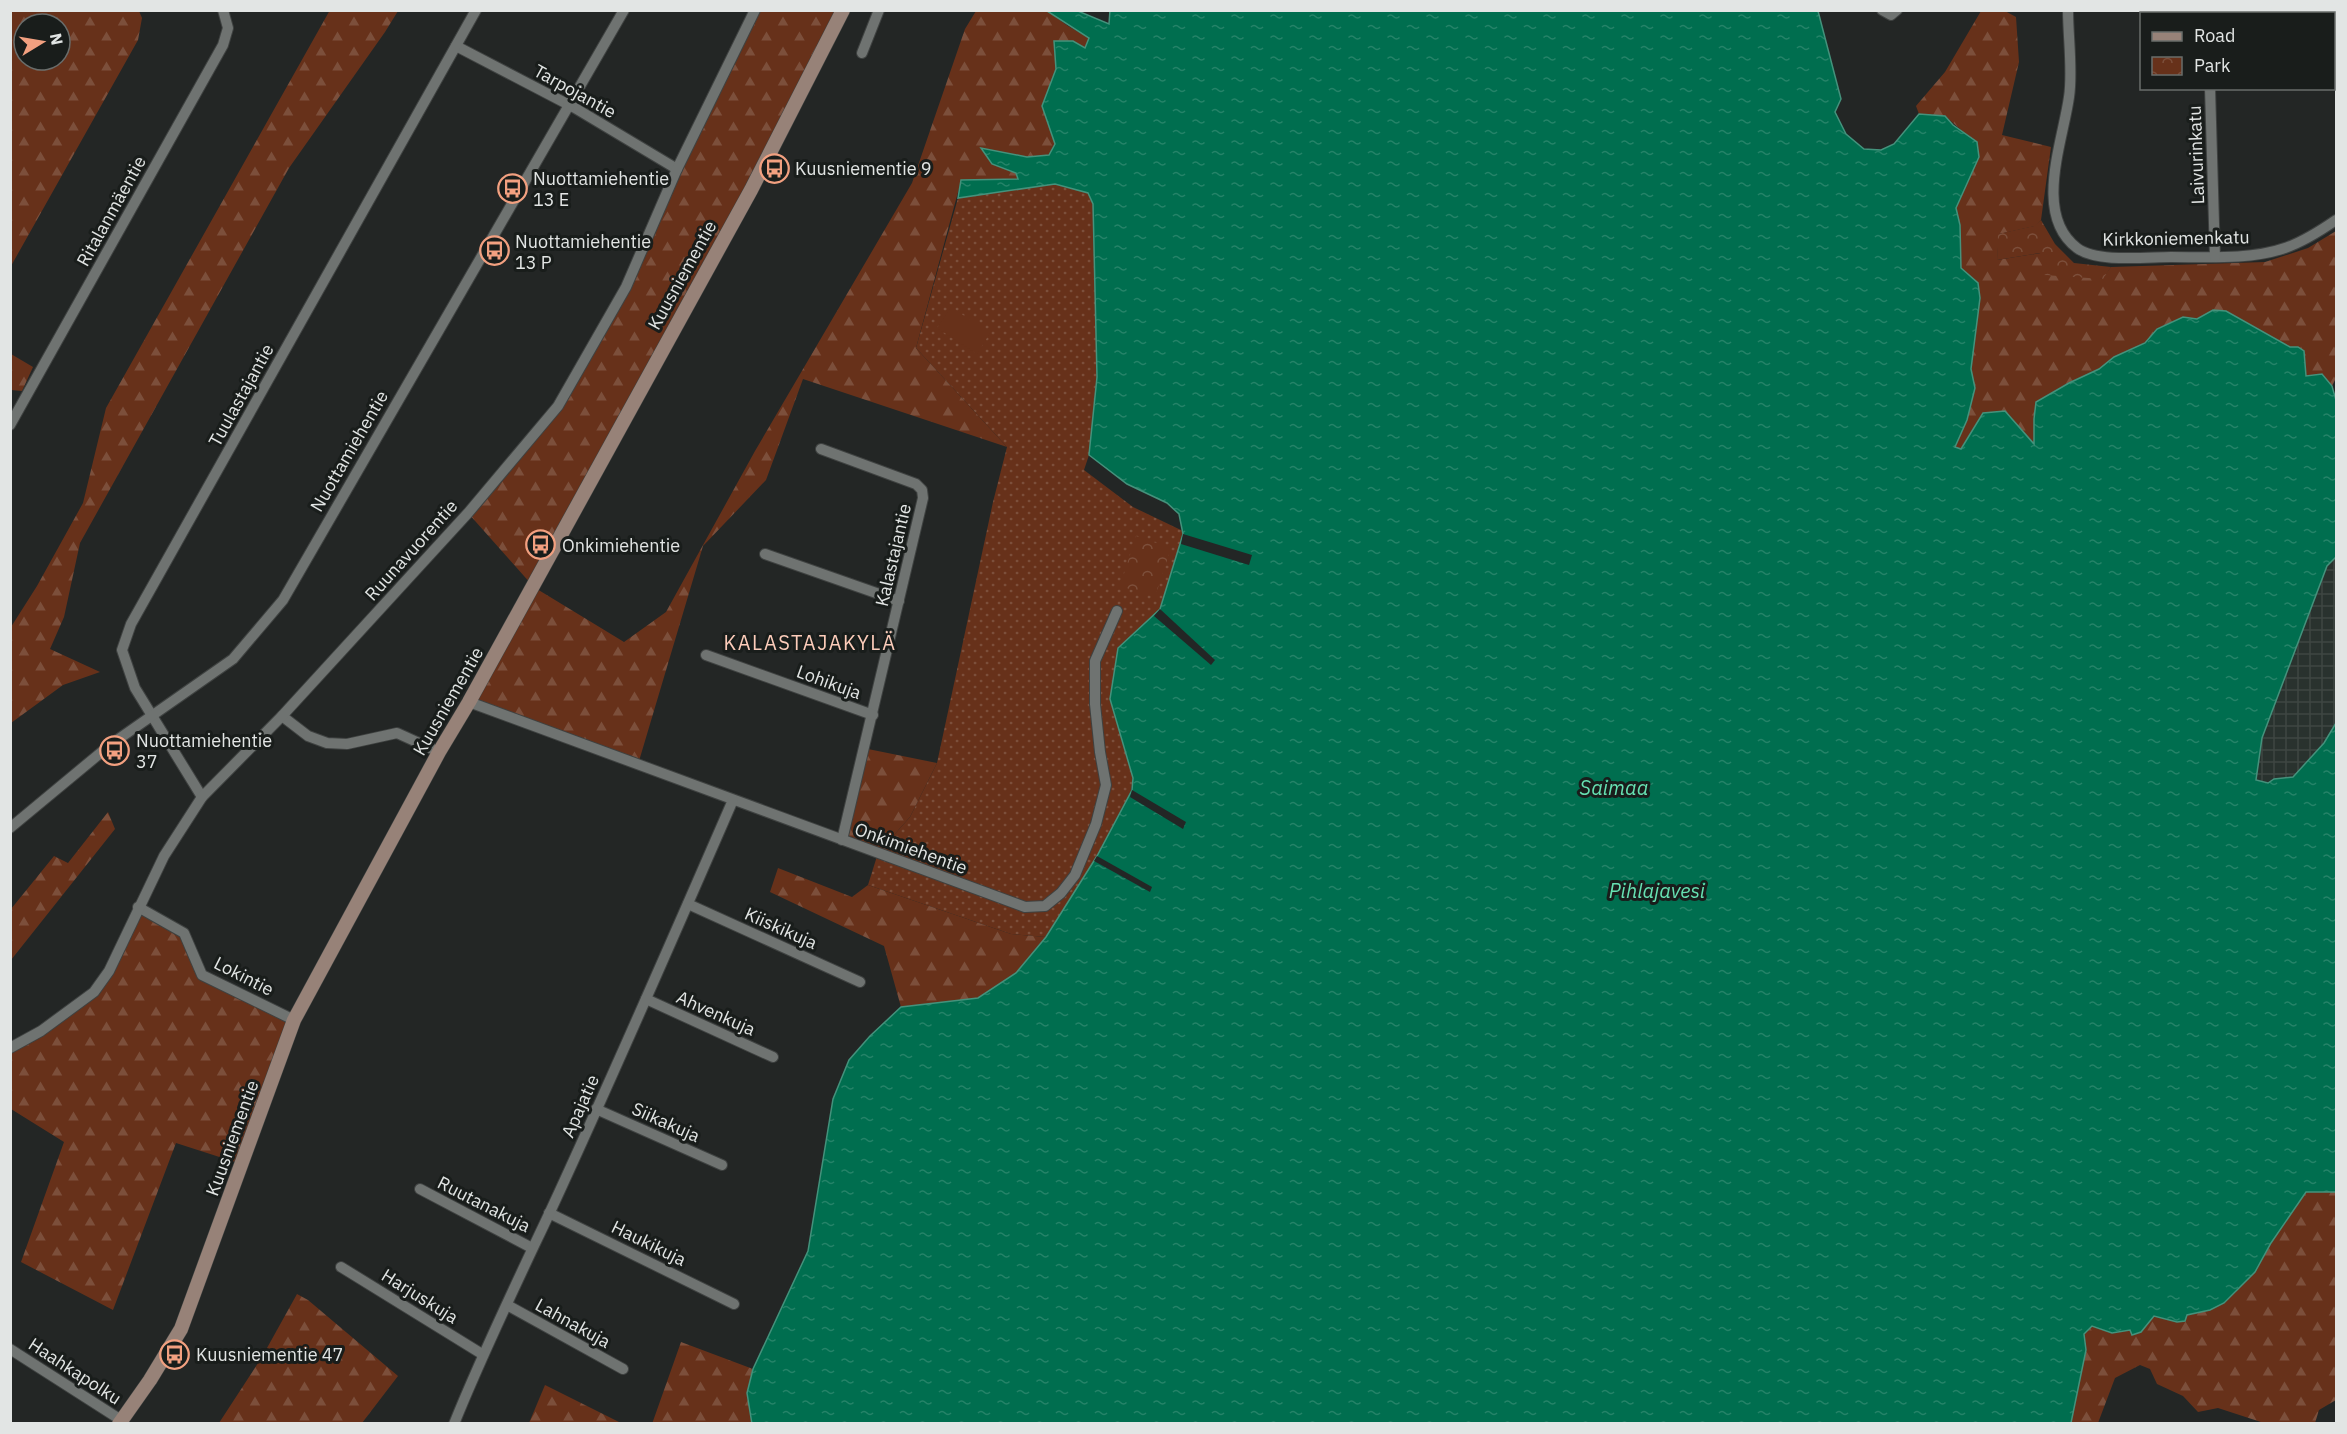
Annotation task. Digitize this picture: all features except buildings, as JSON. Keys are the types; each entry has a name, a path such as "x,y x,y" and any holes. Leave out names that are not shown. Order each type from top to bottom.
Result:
{"street":[{"name":"Ritalanmäentie","path":"10,424 223,45 228,28 223,10"},
{"name":"Tuulastajantie","path":"202,797 135,688 122,650 131,624 476,10"},
{"name":"Nuottamiehentie","path":"10,828 111,745 233,659 283,600 624,10"},
{"name":"Ruunavuorentie","path":"10,1048 41,1030 94,992 109,971 164,856 202,797 282,716 468,513 558,406 626,287 676,169 755,10"},
{"name":"Kuusniementie","path":"120,1422 150,1380 181,1329 294,1020 321,966 751,190 843,10"},
{"path":"862,53 879,10"},
{"path":"1882,10 1891,15 1897,10"},
{"name":"Kirkkoniemenkatu","path":"2068,10 2070,96 2057,149 2054,209 2061,230 2077,249 2098,257 2215,257 2266,253 2284,249 2304,240 2337,220"},
{"name":"Tarpojantie","path":"456,46 569,105 676,169"},
{"name":"Laivurinkatu","path":"2210,90 2215,257"},
{"name":"Kalastajantie","path":"821,449 916,484 922,490 923,498 842,840"},
{"path":"765,554 899,601"},
{"name":"Onkimiehentie","path":"469,702 1025,907 1045,906 1061,893 1075,875 1096,824 1106,785 1095,704 1095,661 1117,611"},
{"name":"Lohikuja","path":"706,655 873,715"},
{"path":"282,716 308,735 327,743 347,744 397,733 439,752"},
{"name":"Apajatie","path":"454,1424 482,1354 507,1305 646,999 733,800"},
{"name":"Kiiskikuja","path":"688,904 860,982"},
{"name":"Lokintie","path":"138,908 184,933 202,975 294,1020"},
{"name":"Ahvenkuja","path":"646,999 773,1057"},
{"name":"Siikakuja","path":"596,1109 722,1165"},
{"name":"Ruutanakuja","path":"420,1189 532,1248"},
{"name":"Haukikuja","path":"549,1213 734,1304"},
{"name":"Harjuskuja","path":"341,1267 482,1354"},
{"name":"Lahnakuja","path":"507,1305 623,1369"},
{"name":"Haahkapolku","path":"10,1349 120,1422"}],"shaded area":[{"path":"2336,557 2336,723 2324,743 2293,777 2274,779 2268,783 2256,780 2262,738 2327,566"}],"green space":[{"path":"11,10 139,11 142,18 138,40 11,266"},
{"path":"330,10 398,11 289,168 80,543 64,617 50,649 100,672 63,685 11,723 11,627 37,586 83,503 106,408"},
{"path":"756,11 843,11 532,586 624,642 666,612 755,451 912,183 965,29 976,11 1047,11 1089,38 1086,48 1072,41 1054,42 1056,69 1042,106 1055,144 1050,155 1027,157 982,149 992,164 1016,173 1019,179 961,181 916,348 1007,447 803,379 766,480 703,546 639,761 469,702 532,585 468,513 558,406 626,287"},
{"path":"1981,11 2005,11 2016,17 2019,62 2002,135 2051,147 2041,220 2035,226 1999,234 1997,260 2041,253 2102,279 2111,267 2265,262 2308,248 2336,231 2336,378 2332,386 2322,375 2306,376 2304,351 2298,347 2290,347 2226,311 2213,310 2197,319 2183,317 2157,329 2145,343 2114,357 2099,369 2068,383 2036,402 2034,445 1983,414 1961,449 1955,447 1975,388 1971,369 1980,298 1978,283 1961,269 1960,225 1956,208 1979,157 1960,129 1945,116 1919,114 1916,106 1945,72"},
{"path":"1055,184 1088,193 1093,204 1097,377 1089,455 1084,470 1133,507 1183,531 1183,534 1160,609 1118,648 1110,699 1133,778 1130,797 1094,861 1046,937 1011,934 868,885 878,853 910,817 937,763 1007,447 916,348 958,198"},
{"path":"2041,220 2055,244 2074,263 2111,267 2103,279 2044,275 2040,253 1997,260 1998,234 2034,226"},
{"path":"951,307 990,333 977,354 937,328"},
{"path":"11,354 33,367 22,391 11,390"},
{"path":"1136,536 1171,548 1155,597 1120,586"},
{"path":"863,748 937,763 910,817 878,853 842,840"},
{"path":"108,812 115,829 11,960 11,909 54,856 68,863"},
{"path":"778,868 852,897 868,885 1011,934 1046,937 1016,973 978,998 901,1007 884,946 770,892"},
{"path":"138,907 184,933 202,975 289,1021 235,1162 176,1143 113,1310 21,1262 64,1142 11,1109 10,1048 94,992"},
{"path":"2306,1192 2336,1192 2336,1400 2319,1410 2315,1423 2264,1423 2218,1408 2198,1412 2183,1396 2157,1384 2150,1369 2140,1365 2115,1378 2098,1423 2071,1424 2086,1350 2084,1334 2092,1326 2112,1333 2130,1330 2132,1334 2141,1332 2154,1316 2177,1322 2185,1321 2187,1315 2210,1310 2224,1303 2255,1272 2271,1243"},
{"path":"297,1294 308,1300 398,1376 362,1423 219,1423 262,1357"},
{"path":"681,1342 753,1369 747,1393 752,1423 652,1424"},
{"path":"545,1385 621,1423 529,1423"}],"water":[{"name":"Saimaa","path":"1110,10 1818,11 1841,99 1835,112 1846,134 1864,149 1881,150 1894,144 1919,114 1945,116 1953,125 1977,142 1979,157 1956,208 1960,225 1961,268 1978,283 1980,298 1971,369 1975,388 1967,420 1955,447 1961,449 1983,413 2005,411 2034,444 2036,402 2099,369 2114,357 2145,343 2157,329 2183,317 2197,319 2213,310 2226,311 2290,347 2298,347 2304,351 2306,376 2322,374 2332,386 2336,400 2336,557 2327,566 2262,738 2256,780 2268,783 2274,779 2293,777 2324,743 2336,723 2336,1192 2306,1192 2271,1243 2255,1272 2224,1303 2210,1310 2187,1315 2185,1321 2177,1322 2154,1316 2141,1332 2132,1335 2130,1330 2112,1333 2092,1326 2084,1334 2086,1350 2071,1423 752,1424 747,1393 753,1369 808,1251 833,1099 849,1060 870,1036 901,1007 978,998 1016,973 1046,937 1097,856 1132,790 1133,778 1110,699 1118,648 1160,609 1183,534 1179,514 1167,503 1127,484 1089,455 1097,377 1093,204 1088,193 1055,184 958,198 961,180 1018,179 1016,173 992,164 981,148 1027,157 1049,155 1055,144 1042,106 1056,69 1054,41 1073,41 1085,48 1089,38 1047,11 1078,11 1109,24"}],"pier":[{"path":"1183,534 1252,555 1249,565 1181,544"},
{"path":"1160,609 1215,660 1211,665 1154,616"},
{"path":"1132,790 1186,822 1183,829 1130,797"},
{"path":"1097,856 1152,887 1150,892 1094,861"}],"place":[{"name":"Kuusniementie 9","path":"774,168"},
{"name":"Nuottamiehentie 13 E","path":"512,188"},
{"name":"Nuottamiehentie 13 P","path":"494,251"},
{"name":"Onkimiehentie","path":"541,545"},
{"name":"Nuottamiehentie 37","path":"115,750"},
{"name":"Kuusniementie 47","path":"175,1354"}],"district":[{"name":"KALASTAJAKYLÄ","path":"810,642"}],"water label":[{"name":"Pihlajavesi","path":"1657,890"}]}
